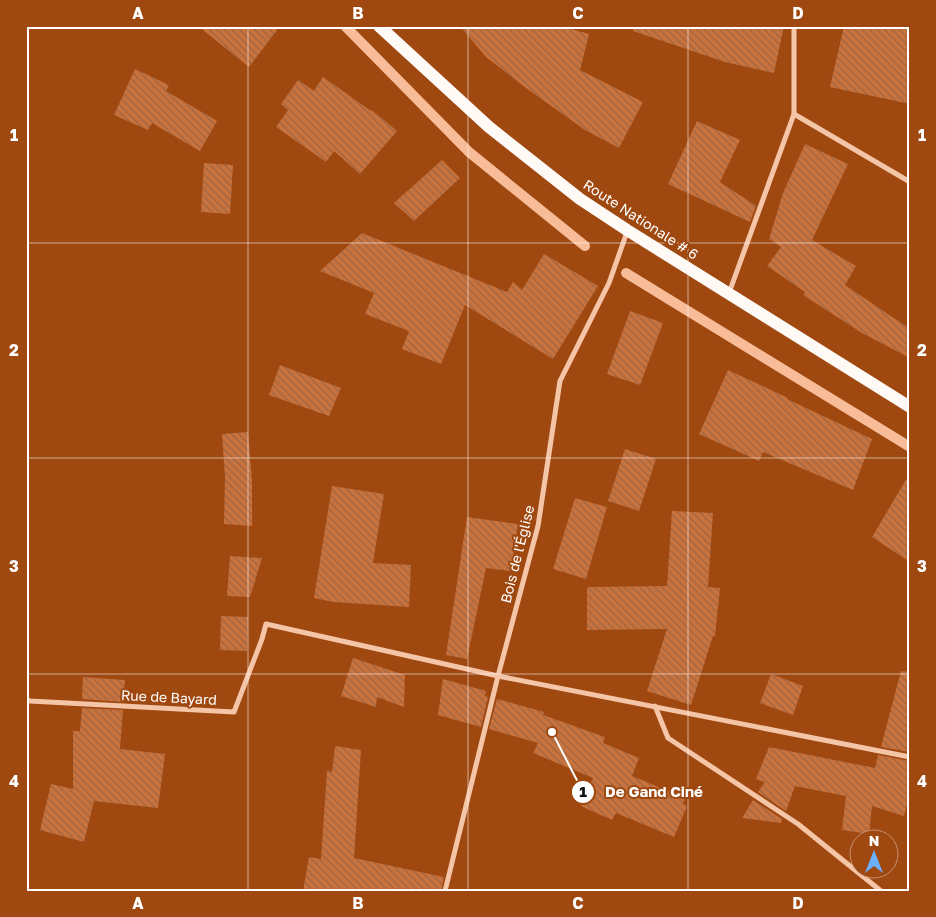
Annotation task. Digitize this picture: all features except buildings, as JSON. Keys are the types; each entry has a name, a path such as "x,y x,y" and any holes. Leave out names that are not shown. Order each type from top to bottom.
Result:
{"main road":[{"name":"Route Nationale # 6","path":"379,26 489,127 580,199 910,407"}],"street":[{"path":"729,294 794,114 794,26"},
{"path":"794,114 910,182"},
{"name":"Bois de l'Église","path":"445,891 498,676 538,526 560,381 609,283 627,230"},
{"name":"Rue de Bayard","path":"26,699 30,701 234,712 266,624 498,676"},
{"path":"498,676 910,757"},
{"path":"655,706 668,738 798,824 881,891"}],"waterway":[{"path":"345,26 469,152 585,246"},
{"path":"626,273 910,447"}],"place":[{"name":"De Gand Ciné","path":"552,732"}]}
